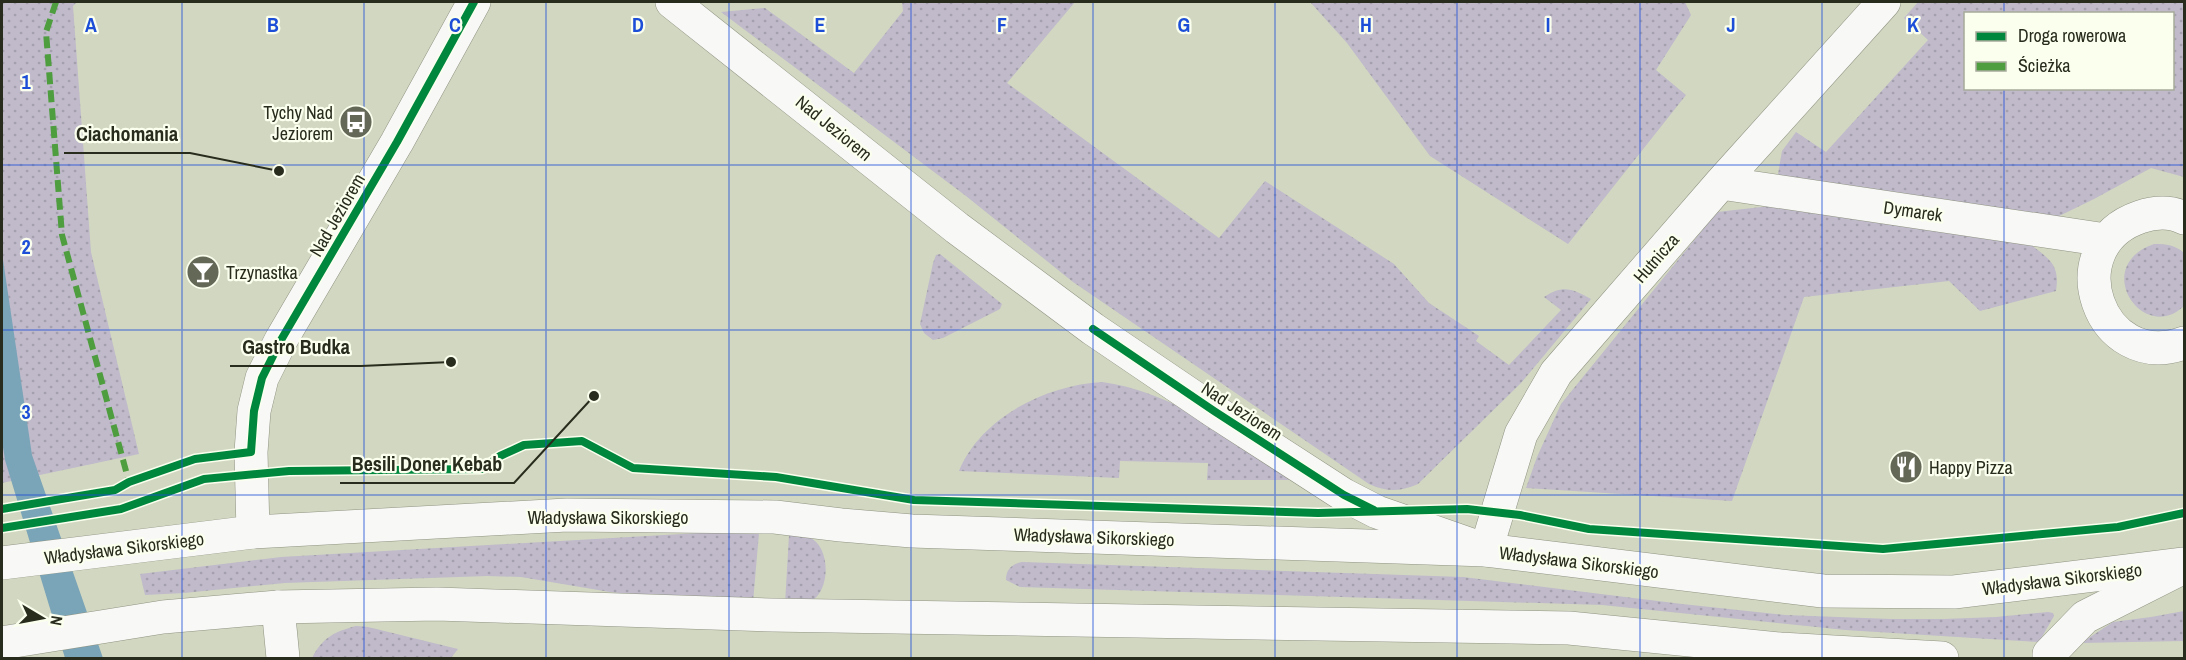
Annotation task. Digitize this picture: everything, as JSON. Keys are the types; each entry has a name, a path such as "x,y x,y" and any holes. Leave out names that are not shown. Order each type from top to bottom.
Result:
{"street":[{"name":"Nad Jeziorem","path":"253,532 251,452 254,411 262,378 281,340 387,160 474,2"},
{"name":"Nad Jeziorem","path":"672,2 957,228 1093,329 1214,411 1344,495 1377,512 1486,550"},
{"name":"Hutnicza","path":"1486,550 1521,434 1557,373 1721,183 1884,2"},
{"name":"Dymarek","path":"1721,183 2106,240"},
{"path":"2184,218 2177,214 2150,213 2126,222 2106,240 2095,264 2094,291 2103,316 2120,335 2145,346 2171,347 2184,342"},
{"name":"Władysława Sikorskiego","path":"2,563 253,532 567,515 775,517 912,531 1486,550 1823,591 1954,592 2184,566"},
{"path":"2049,658 2049,654 2085,617 2184,566"},
{"path":"2,643 162,617 278,607 437,604 771,615 1569,628 1793,654 1942,658"},
{"path":"278,607 283,658"}],"shaded area":[{"path":"2,2 77,2 73,6 91,252 139,454 2,483"},
{"path":"902,2 1075,2 1007,83 1219,238 1265,181 1394,264 1429,303 1479,336 1476,341 1509,365 1561,310 1544,297 1557,290 1568,289 1591,299 1521,383 1418,484 1393,490 1369,484 1073,282 966,196 721,12 765,8 854,73 903,11"},
{"path":"1310,2 1685,2 1691,15 1656,70 1686,95 1568,244 1430,156 1347,43"},
{"path":"1918,2 2184,2 2184,177 2151,168 2053,219 1797,183 1778,174 1782,151 1796,132 1826,152 1928,40 1904,18"},
{"path":"1779,205 2030,244 2055,268 2056,291 1980,311 1949,281 1804,297 1732,501 1526,488 1561,404 1717,212"},
{"path":"2154,244 2177,248 2184,253 2184,306 2168,315 2153,316 2140,309 2130,298 2125,284 2126,268 2135,255"},
{"path":"940,254 1002,304 1000,309 943,338 933,340 924,333 920,324 933,263 936,255"},
{"path":"1102,382 1129,387 1180,407 1228,434 1297,480 1207,480 1208,463 1120,461 1119,478 959,471 969,452 983,435 1018,407 1060,390 1081,384"},
{"path":"699,533 759,533 753,602 670,598 610,592 521,577 487,576 285,583 145,595 140,574 281,557"},
{"path":"789,535 809,537 816,542 824,557 826,567 823,586 813,600 806,603 785,604"},
{"path":"1022,562 1463,577 1785,615 1944,619 2048,612 2053,613 2054,616 2039,642 1845,630 1602,605 1020,587 1006,580 1006,576 1010,568"},
{"path":"2184,611 2184,641 2081,643 2113,622"},
{"path":"356,626 458,649 451,658 312,658 320,645 330,636"}],"water":[{"path":"2,253 32,455 103,658 65,658 5,460 2,440"}],"marked path":[{"path":"56,2 46,32 62,235 129,482"}],"cycle path":[{"path":"2,509 115,490 129,482 195,459 251,452 254,411 262,378 281,340 397,142 474,2"},
{"path":"1093,329 1344,495 1374,510"},
{"path":"2,528 121,509 204,479 289,471 482,469 500,456 524,445 582,441 633,468 776,477 914,500 1318,513 1467,509 1520,515 1589,529 1883,549 2118,527 2184,513"}],"place":[{"name":"Tychy Nad Jeziorem","path":"356,122"},
{"name":"Ciachomania","path":"279,171"},
{"name":"Trzynastka","path":"203,272"},
{"name":"Gastro Budka","path":"451,362"},
{"name":"Besili Doner Kebab","path":"594,396"},
{"name":"Happy Pizza","path":"1906,467"}]}
